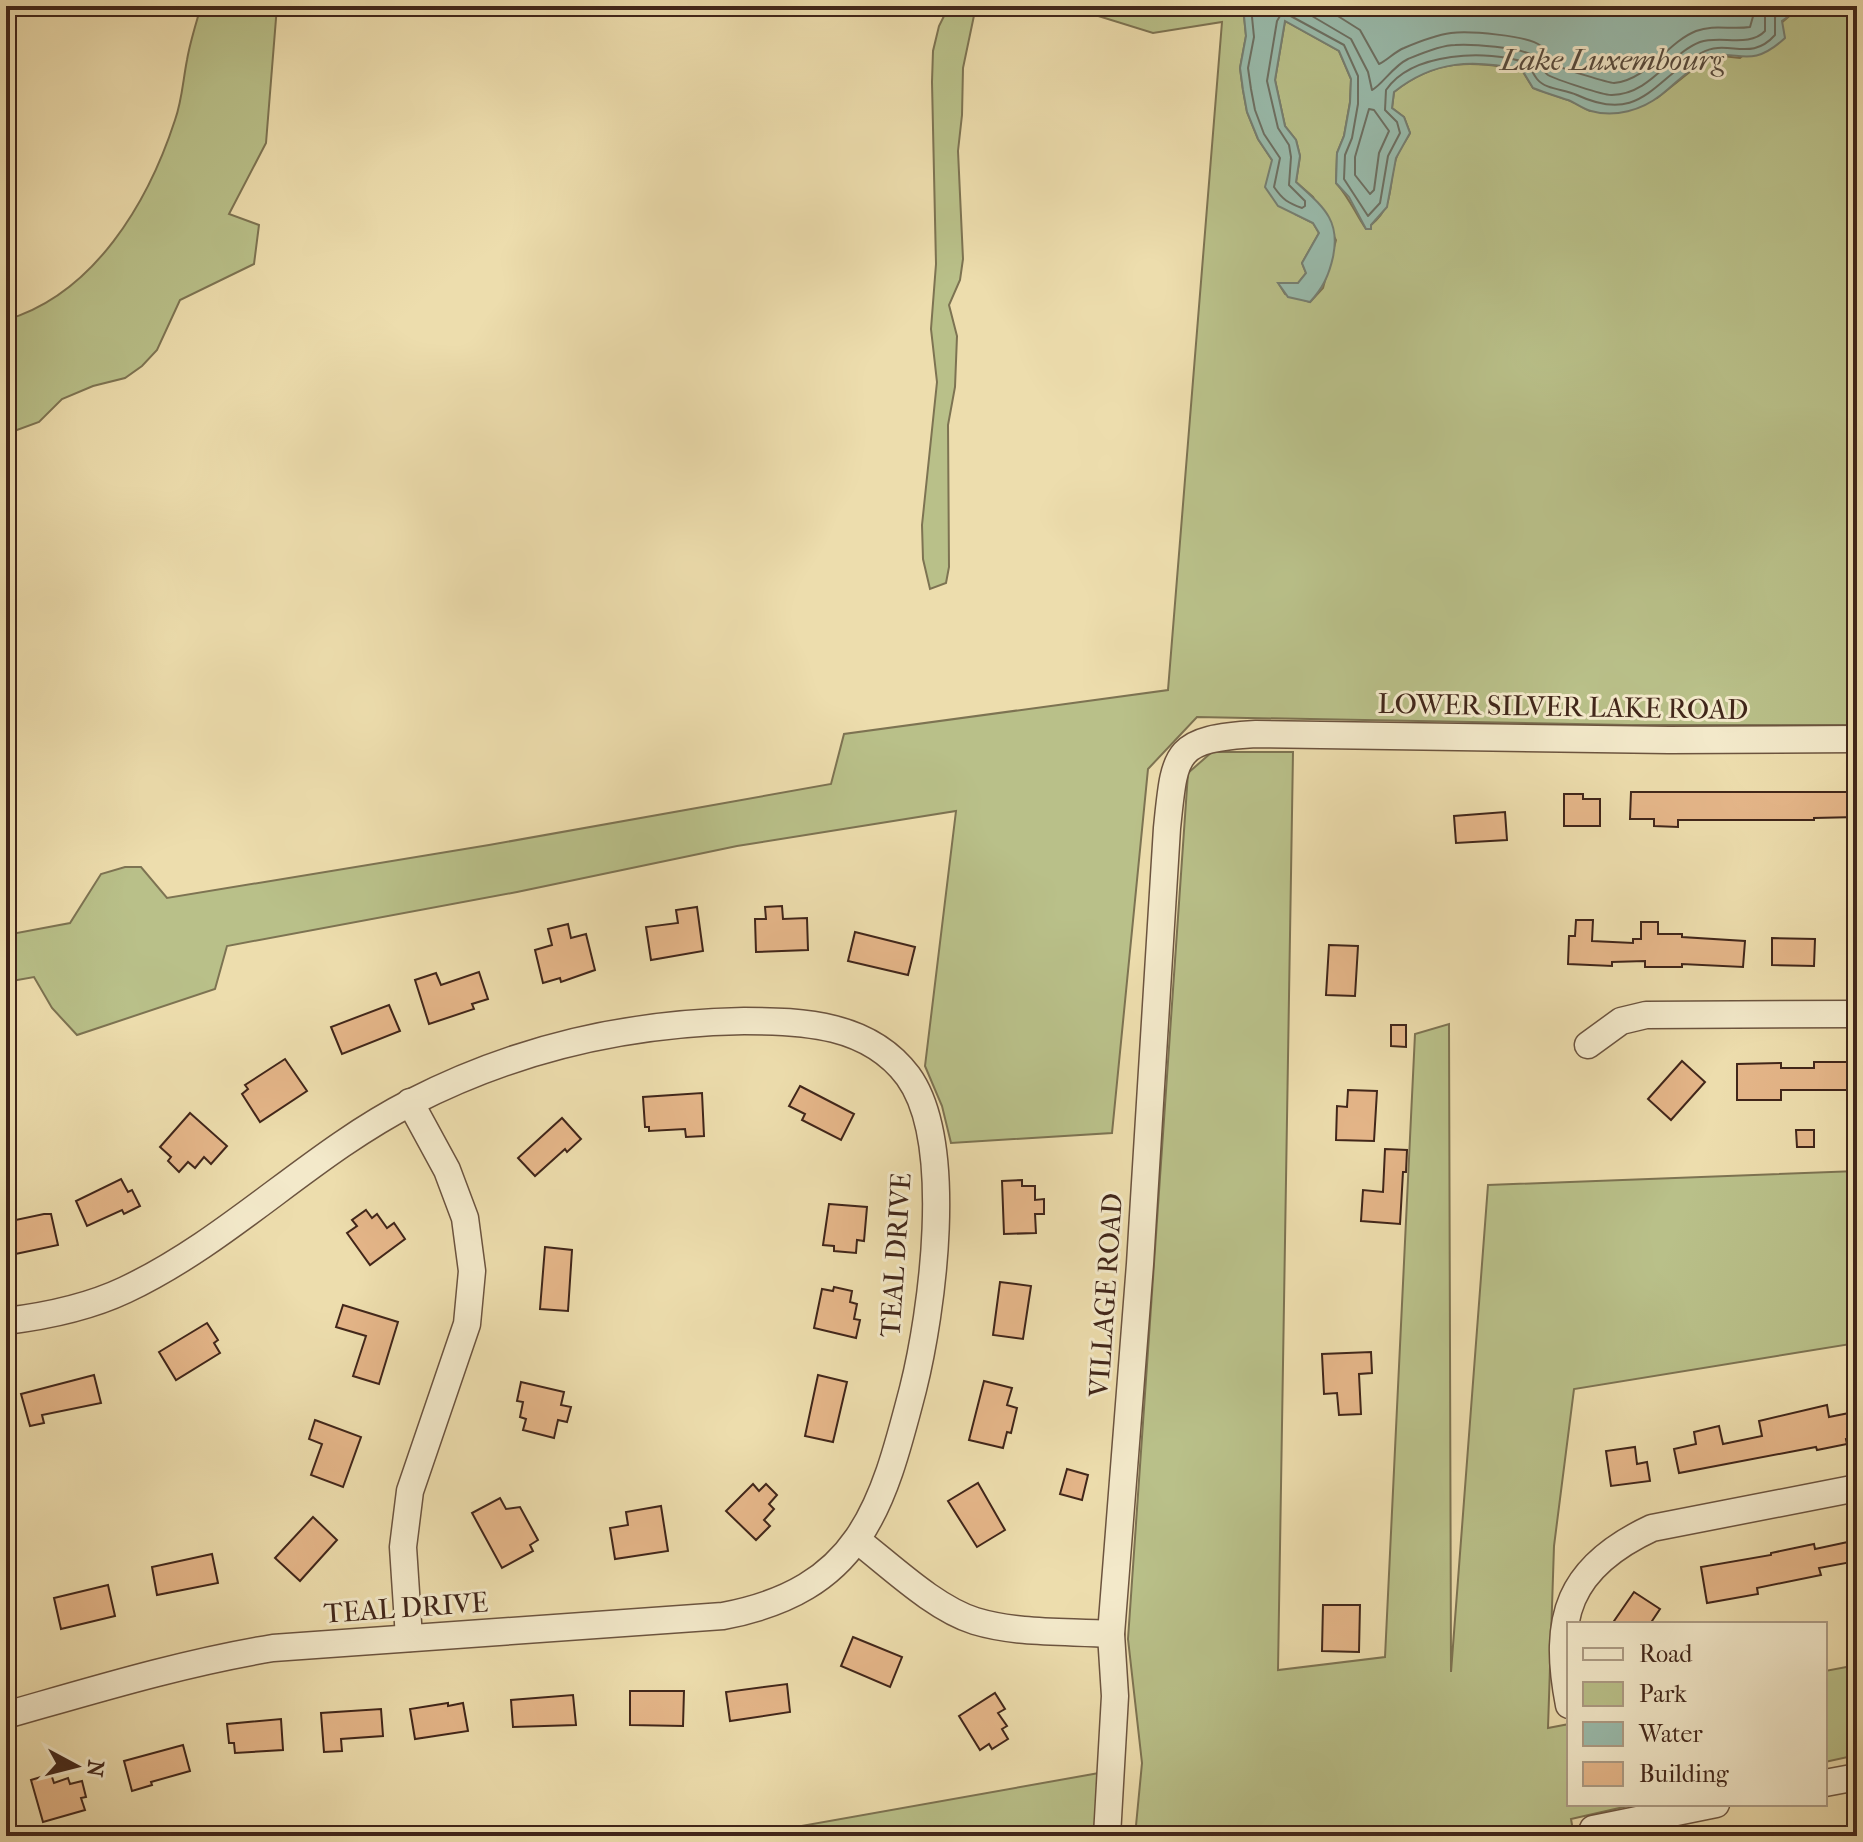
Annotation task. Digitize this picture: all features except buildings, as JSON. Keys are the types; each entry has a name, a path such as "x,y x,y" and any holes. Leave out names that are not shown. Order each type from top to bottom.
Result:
{"street":[{"name":"LOWER SILVER LAKE ROAD","path":"1178,760 1188,749 1207,739 1267,735 1857,739"},
{"name":"VILLAGE ROAD","path":"1107,1836 1115,1696 1111,1634 1140,1264 1167,828 1173,772 1178,760"},
{"path":"1588,1045 1621,1021 1646,1015 1857,1014"},
{"name":"TEAL DRIVE","path":"6,1321 76,1308 155,1275 197,1249 327,1155 410,1102 526,1055 576,1041 624,1031 707,1022 771,1021 836,1028 858,1035 879,1047 900,1066 923,1104 928,1121 934,1153 933,1256 925,1327 901,1436 879,1502 857,1540 830,1569 806,1586 778,1601 723,1616 273,1648 217,1657 6,1715"},
{"path":"409,1638 403,1547 410,1491 467,1324 472,1271 465,1218 447,1170 410,1102"},
{"path":"1567,1694 1562,1637 1566,1613 1589,1573 1605,1555 1626,1540 1652,1528 1857,1488"},
{"path":"857,1540 934,1599 976,1621 1016,1628 1111,1634"},
{"path":"1827,1783 1857,1777"},
{"path":"1592,1823 1703,1806"}],"green space":[{"path":"201,6 277,6 266,143 229,214 259,225 254,264 180,300 157,350 125,378 93,386 62,399 39,422 6,434 6,320 37,307 66,289 91,267 133,213 150,183 175,120"},
{"path":"949,6 976,6 963,68 958,151 963,259 960,280 949,305 957,336 955,387 948,425 949,567 946,583 930,589 923,559 922,525 937,382 931,329 936,264 933,51 939,26"},
{"path":"1066,6 1247,6 1240,68 1247,112 1295,214 1313,223 1319,233 1302,263 1306,273 1298,283 1279,284 1285,294 1310,302 1323,288 1336,240 1313,197 1296,182 1300,156 1296,140 1285,126 1275,80 1285,21 1339,51 1351,79 1344,136 1337,153 1336,183 1366,229 1371,229 1385,209 1394,165 1410,133 1404,117 1392,108 1394,92 1425,73 1470,64 1522,70 1533,88 1590,111 1657,98 1706,59 1722,56 1740,58 1800,7 1841,6 1857,14 1857,725 1628,725 1197,717 1148,769 1112,1133 951,1143 942,1106 925,1066 956,811 737,846 517,892 227,946 215,989 77,1035 52,1008 34,977 6,982 6,935 70,923 101,874 125,867 141,867 167,898 489,845 831,784 844,734 1168,690 1222,22 1153,33"},
{"path":"1212,752 1293,752 1278,1670 1385,1657 1415,1034 1449,1024 1451,1672 1488,1185 1857,1171 1857,1343 1574,1389 1554,1546 1548,1728 1567,1724 1567,1806 1628,1806 1571,1819 1574,1836 1381,1836 1380,1829 1371,1836 1135,1836 1142,1763 1128,1639 1188,773"},
{"path":"1857,1665 1857,1755 1827,1762 1827,1671"},
{"path":"1099,1773 1095,1836 745,1836"}],"water":[{"name":"Lake Luxembourg","path":"1247,6 1803,6 1782,21 1785,38 1772,49 1750,57 1725,55 1705,60 1654,100 1619,113 1591,111 1533,88 1522,70 1504,66 1455,65 1439,68 1409,81 1394,92 1392,108 1404,117 1410,133 1396,158 1387,207 1371,229 1366,229 1349,197 1336,183 1337,153 1344,136 1351,79 1339,51 1285,21 1275,80 1285,126 1296,140 1300,156 1296,182 1327,214 1332,223 1335,244 1330,270 1310,302 1288,297 1278,283 1298,283 1306,273 1302,263 1319,233 1313,223 1278,206 1265,187 1272,160 1258,139 1247,112 1240,68"}]}
